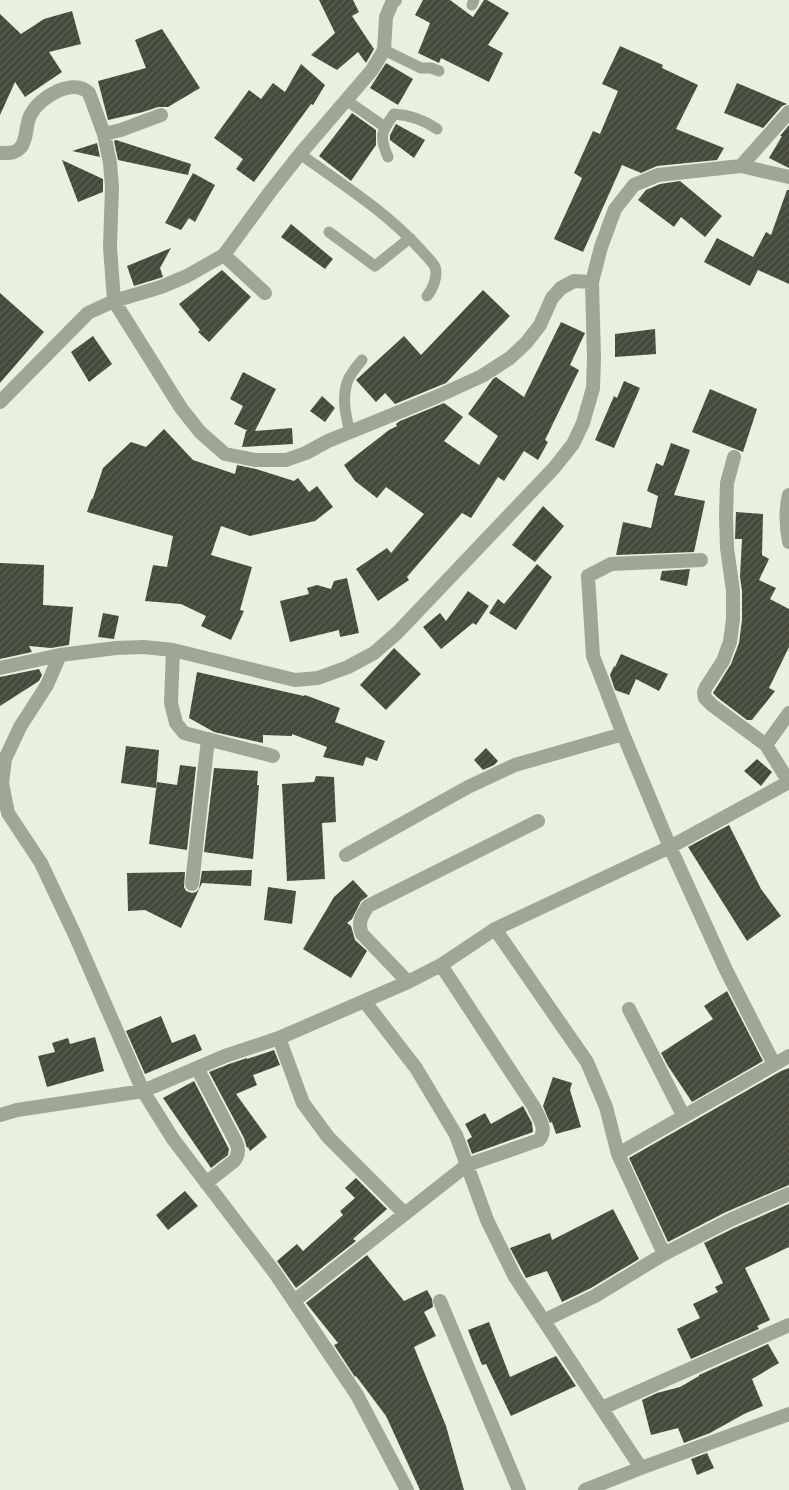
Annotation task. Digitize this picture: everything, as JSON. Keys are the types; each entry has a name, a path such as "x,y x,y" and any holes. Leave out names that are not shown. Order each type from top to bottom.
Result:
{"street":[{"path":"0,402 88,313 114,301 178,280 224,255 300,154 372,70 384,50 386,18 395,0"},
{"path":"0,153 10,154 20,148 24,143 27,122 31,113 51,95 62,89 74,87 85,88 90,93 104,134 110,163 112,186 110,247 114,301 181,408 200,432 225,454 255,460 286,460 482,376 510,358 526,343 540,325 552,298 561,288 574,281 592,282"},
{"path":"741,166 789,112"},
{"path":"104,134 122,130 161,115"},
{"path":"0,668 60,655 116,648 144,647 173,650 295,680 318,678 348,667 374,653 398,632 554,468 573,444 583,424 593,388 592,282 614,209 634,185 658,175 741,166 789,176"},
{"path":"224,255 265,293"},
{"path":"0,1115 17,1110 143,1091 225,1056 279,1038 365,1002 441,965 495,929 670,847 789,782 766,745 705,698 704,692 706,687 723,661 730,642 733,619 733,590 727,548 726,516 727,483 734,457"},
{"path":"789,495 786,522 789,542"},
{"path":"701,560 611,564 588,576 593,656 670,847 726,970 774,1064"},
{"path":"173,650 171,703 176,723 184,733 272,756"},
{"path":"60,655 47,685 20,727 5,759 2,783 8,813 41,863 75,935 143,1091 173,1139 275,1273 357,1395 407,1490"},
{"path":"766,745 789,713"},
{"path":"346,855 468,787 515,765 623,734"},
{"path":"192,884 208,739"},
{"path":"408,982 362,934 359,927 362,915 368,906 538,821"},
{"path":"495,929 587,1062 606,1107 618,1154 664,1254"},
{"path":"294,1301 467,1164 538,1140 543,1134 543,1128 534,1107 441,965"},
{"path":"365,1002 416,1068 456,1135 487,1220 515,1277 641,1468"},
{"path":"629,1009 683,1115"},
{"path":"279,1038 303,1103 328,1137 404,1214"},
{"path":"618,1154 683,1115 789,1056"},
{"path":"197,1068 236,1142 238,1150 237,1158 206,1183"},
{"path":"545,1320 595,1296 664,1254 730,1220 789,1194"},
{"path":"440,1301 519,1490"},
{"path":"602,1408 789,1326"},
{"path":"585,1490 789,1414"}],"lane":[{"path":"384,50 421,68 431,68 439,71"},
{"path":"346,100 385,127"},
{"path":"388,156 381,139 385,127 394,114 427,122 437,129"},
{"path":"300,154 377,208 410,238 428,258 435,268 432,291 427,296"},
{"path":"330,232 375,266 410,238"},
{"path":"350,433 344,403 349,379 362,360"}],"building":[{"path":"319,0 353,0 359,12 352,16 374,49 366,63 358,52 337,70 311,55 335,33"},
{"path":"423,0 450,0 473,17 484,0 487,0 509,13 488,45 503,53 489,82 441,58 439,63 418,53 430,23 415,15"},
{"path":"72,11 81,44 49,52 62,72 25,97 15,82 0,115 0,14 21,34 44,19"},
{"path":"162,29 200,88 168,107 158,107 108,120 98,81 146,68 135,40"},
{"path":"620,46 663,65 662,68 698,85 676,129 724,148 717,160 657,166 641,173 622,165 583,252 554,239 582,178 574,173 593,131 600,134 618,91 602,84"},
{"path":"386,63 413,79 398,105 370,88"},
{"path":"301,64 325,85 313,105 311,104 254,182 236,169 243,159 214,138 249,90 261,99 273,83 285,92"},
{"path":"737,83 787,104 782,106 763,128 724,113"},
{"path":"352,113 376,130 376,145 351,181 319,156"},
{"path":"396,124 425,140 414,158 390,140 390,135"},
{"path":"789,125 789,168 769,158 782,136 780,136"},
{"path":"116,140 191,164 188,175 118,160 114,141"},
{"path":"97,143 100,157 72,151"},
{"path":"62,160 103,179 103,192 78,202"},
{"path":"193,173 215,185 195,222 189,218 181,230 165,223"},
{"path":"680,181 722,216 705,237 681,217 674,227 638,200 646,190 660,184"},
{"path":"787,190 789,190 789,284 758,270 750,286 704,262 717,238 753,257 766,232 771,235"},
{"path":"291,224 333,259 325,269 281,237"},
{"path":"171,248 160,268 163,277 134,286 127,266"},
{"path":"222,270 251,297 209,342 198,332 200,330 179,304"},
{"path":"483,290 510,316 446,383 395,404 385,393 376,402 356,380 404,336 421,355"},
{"path":"0,293 44,332 0,383"},
{"path":"561,322 585,333 570,365 579,370 545,440 548,442 538,460 524,451 504,481 498,477 471,518 462,513 407,577 409,580 378,601 356,569 387,548 391,553 424,514 386,487 377,498 355,481 344,465 389,430 397,426 396,424 400,421 444,403 463,417 444,441 479,465 498,436 468,414 496,377 524,397"},
{"path":"655,329 656,354 615,357 615,334"},
{"path":"93,336 112,364 89,382 71,352"},
{"path":"243,372 276,389 255,431 292,428 293,444 242,447 246,431 248,431 234,424 243,406 230,399"},
{"path":"624,381 640,388 614,448 595,440 614,396 617,398"},
{"path":"710,389 757,409 743,452 692,432"},
{"path":"322,396 335,408 325,422 310,411"},
{"path":"164,429 193,460 235,474 237,465 294,481 298,478 309,492 317,486 333,507 315,521 250,536 221,526 211,555 252,567 240,610 244,611 231,640 201,626 206,616 181,604 145,601 153,565 167,567 173,536 87,512 103,468 131,442 146,447"},
{"path":"671,443 690,450 674,495 705,501 694,552 616,555 623,522 651,528 658,496 647,491 656,463 663,466"},
{"path":"543,506 564,526 535,562 512,545"},
{"path":"736,512 763,514 762,555 769,559 759,580 776,588 770,599 789,609 789,647 769,688 775,691 752,720 747,720 713,693 731,664 739,643 742,620 740,577 742,539 735,539"},
{"path":"0,563 44,565 43,605 73,607 69,645 51,648 29,646 32,652 0,659"},
{"path":"537,564 552,577 516,630 489,613 498,599 504,604"},
{"path":"690,569 687,586 660,580 662,571"},
{"path":"347,578 359,633 340,637 339,630 290,642 280,601 309,594 307,588 317,585 331,589 334,581"},
{"path":"468,591 489,606 476,625 473,623 441,649 423,627 440,613 446,621"},
{"path":"103,613 119,616 114,639 98,637"},
{"path":"394,648 421,674 386,710 360,685"},
{"path":"621,654 668,674 659,691 636,679 629,695 615,690 610,675"},
{"path":"39,669 42,675 39,681 0,706 0,677"},
{"path":"197,672 305,695 340,708 335,722 385,741 377,761 366,757 363,766 323,757 327,747 292,734 292,736 263,735 263,743 214,732 189,718"},
{"path":"126,746 159,750 156,788 121,783"},
{"path":"486,748 498,761 483,770 474,760"},
{"path":"757,759 772,772 761,786 744,771"},
{"path":"180,765 196,767 187,850 149,844 157,782 177,785"},
{"path":"214,768 258,771 257,785 259,785 253,859 204,852"},
{"path":"316,776 334,777 336,822 322,823 325,879 287,881 282,784 314,782"},
{"path":"729,825 761,889 781,916 747,941 688,847"},
{"path":"252,870 251,886 202,883 181,928 145,910 128,911 127,873 185,872 184,887 186,891 192,893 199,889 202,871"},
{"path":"353,880 368,896 361,901 352,919 347,923 351,926 355,940 367,951 351,978 303,949 334,897"},
{"path":"268,887 296,891 292,924 264,920"},
{"path":"727,991 763,1061 692,1102 661,1053 713,1019 704,1006"},
{"path":"161,1016 172,1043 195,1034 202,1050 145,1074 126,1031"},
{"path":"95,1037 104,1071 47,1087 38,1056 55,1052 52,1043 68,1038 70,1044"},
{"path":"274,1050 280,1065 253,1075 257,1085 236,1094 267,1137 250,1151 209,1072"},
{"path":"789,1068 789,1185 726,1212 668,1242 629,1158"},
{"path":"553,1077 572,1083 570,1090 581,1127 556,1134 543,1106"},
{"path":"194,1081 229,1149 228,1155 211,1168 163,1098"},
{"path":"523,1106 532,1123 533,1132 472,1154 467,1140 472,1137 465,1124 485,1113 491,1124"},
{"path":"356,1178 387,1209 353,1239 356,1241 296,1288 277,1261 297,1244 303,1251 343,1215 340,1211 355,1198 345,1188"},
{"path":"185,1191 198,1206 168,1230 156,1215"},
{"path":"789,1204 789,1247 745,1268 770,1320 757,1326 759,1329 691,1359 677,1329 700,1318 693,1304 718,1292 715,1287 723,1283 704,1243"},
{"path":"613,1209 639,1259 591,1288 562,1302 547,1271 526,1278 510,1248 550,1233 552,1240"},
{"path":"367,1255 404,1301 427,1290 432,1299 433,1307 424,1312 436,1336 414,1347 446,1426 464,1490 420,1490 386,1416 355,1377 334,1345 338,1343 306,1303"},
{"path":"489,1322 510,1377 556,1356 576,1386 511,1416 486,1364 482,1365 468,1330"},
{"path":"768,1344 779,1363 752,1379 763,1406 710,1433 684,1443 678,1428 651,1435 642,1400 657,1393 680,1387 699,1375"},
{"path":"707,1453 714,1468 697,1475 691,1459"}]}
